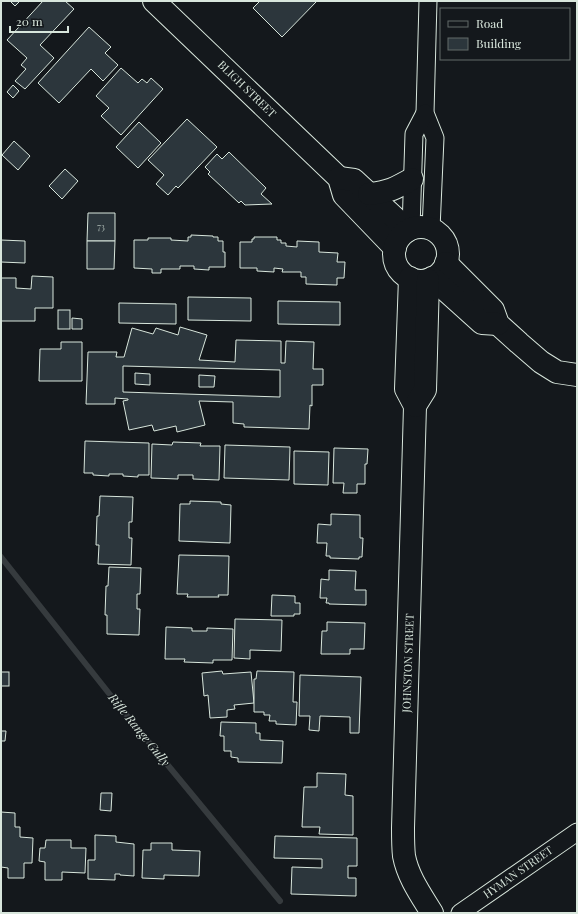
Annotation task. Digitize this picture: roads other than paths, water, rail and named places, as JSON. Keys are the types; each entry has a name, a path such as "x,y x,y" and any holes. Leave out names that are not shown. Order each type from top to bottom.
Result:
{"street":[{"name":"BLIGH STREET","path":"154,1 339,178 344,195 411,234"},
{"path":"428,1 425,113 435,138 411,234 395,255 396,262 399,269 404,274 429,275 482,324 498,324 541,362 557,372 577,375"},
{"path":"411,234 414,134 425,113"},
{"name":"BLIGH STREET","path":"339,178 354,180 411,234"},
{"path":"369,194 382,193 395,189 412,179"},
{"path":"411,234 438,233 444,239 448,255 429,275"},
{"name":"JOHNSTON STREET","path":"429,275 425,390 415,406 403,842 404,856 413,883 432,913"},
{"name":"HYMAN STREET","path":"460,913 577,832"}],"waterway":[{"name":"Rifle Range Gully","path":"1,557 119,706 280,901"}]}
